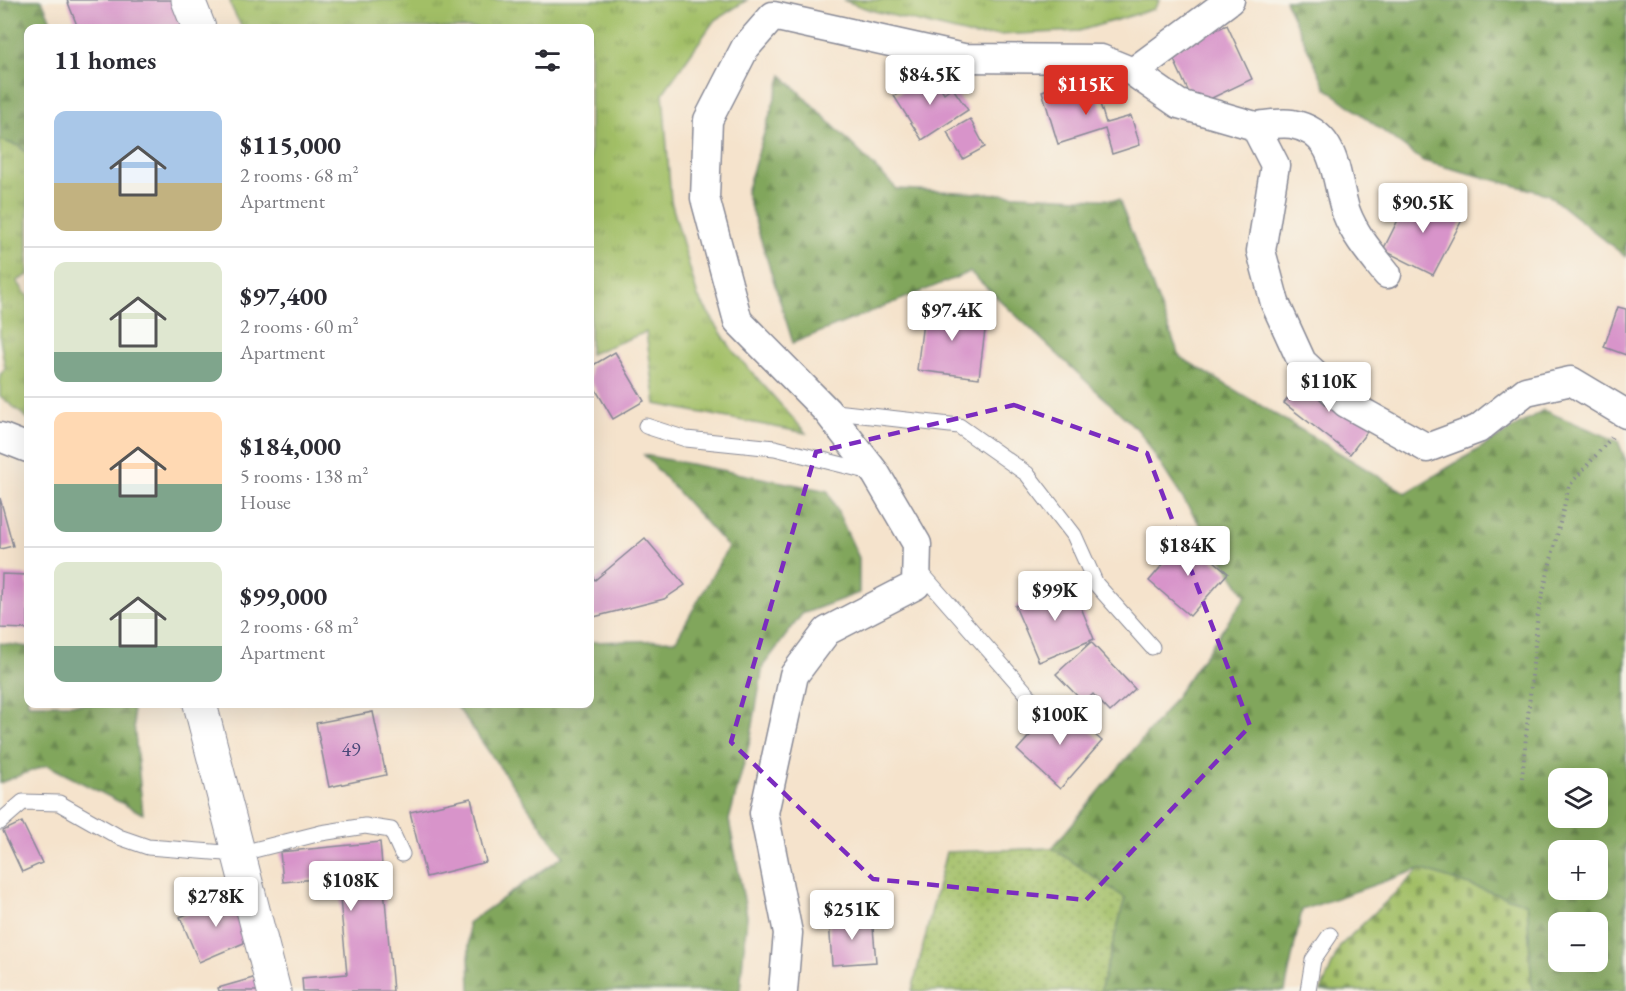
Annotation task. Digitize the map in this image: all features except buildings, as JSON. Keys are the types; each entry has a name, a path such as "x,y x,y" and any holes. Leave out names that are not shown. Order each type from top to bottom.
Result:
{"street":[{"path":"188,0 197,24"},
{"path":"1133,72 1230,0"},
{"path":"783,991 788,933 764,813 794,675 827,631 916,585 917,544 876,474 827,411 738,321 705,198 708,120 745,48 773,16 963,58 1101,59 1133,72 1179,105 1255,126 1292,124 1314,132 1331,153 1346,212 1356,234 1387,274"},
{"path":"1255,126 1275,165 1261,251 1275,303 1302,362 1346,403 1427,448 1478,429 1526,392 1571,381 1622,421"},
{"path":"0,437 24,446"},
{"path":"201,708 274,991"}],"lane":[{"path":"827,411 959,426 1027,474 1074,535 1096,584 1152,647"},
{"path":"646,426 686,439 775,447 876,474"},
{"path":"916,568 1036,704"},
{"path":"0,822 23,802 59,803 119,837 148,847 238,854 321,833 365,826 391,830 402,854"},
{"path":"1308,991 1313,960 1330,935"}],"path":[{"path":"1522,778 1538,614 1569,486 1622,421"}],"highlighted area":[{"path":"1014,405 1147,453 1250,726 1086,900 873,879 731,742 816,452"}],"green space":[{"path":"0,0 42,0 52,24 24,24 24,150 19,146 0,140"},
{"path":"230,0 747,0 714,21 663,93 671,201 698,297 733,351 806,433 656,404 646,332 594,352 594,24 240,24"},
{"path":"843,0 1160,0 1154,9 1079,31 976,36 870,10"},
{"path":"1285,0 1626,0 1626,257 1547,194 1423,161 1326,88"},
{"path":"782,75 897,189 1119,200 1180,357 1406,493 1543,410 1618,441 1626,461 1626,991 1532,991 1527,904 1420,869 1302,910 1285,991 1100,991 1125,898 1052,848 1165,712 1246,596 1139,431 970,272 793,343 746,192"},
{"path":"0,140 19,146 24,150 24,277 17,281 24,291 24,416 0,396 0,375 5,368 0,338"},
{"path":"644,455 828,491 859,558 859,593 802,614 763,666 751,737 729,820 747,916 740,991 470,991 468,923 563,856 458,708 594,708 594,642 676,640 728,547"},
{"path":"0,643 24,646 24,708 132,708 143,814 47,765 0,783"},
{"path":"1052,848 1125,898 1100,991 912,991 946,852"},
{"path":"1420,869 1527,904 1532,991 1321,991 1340,946"}]}
